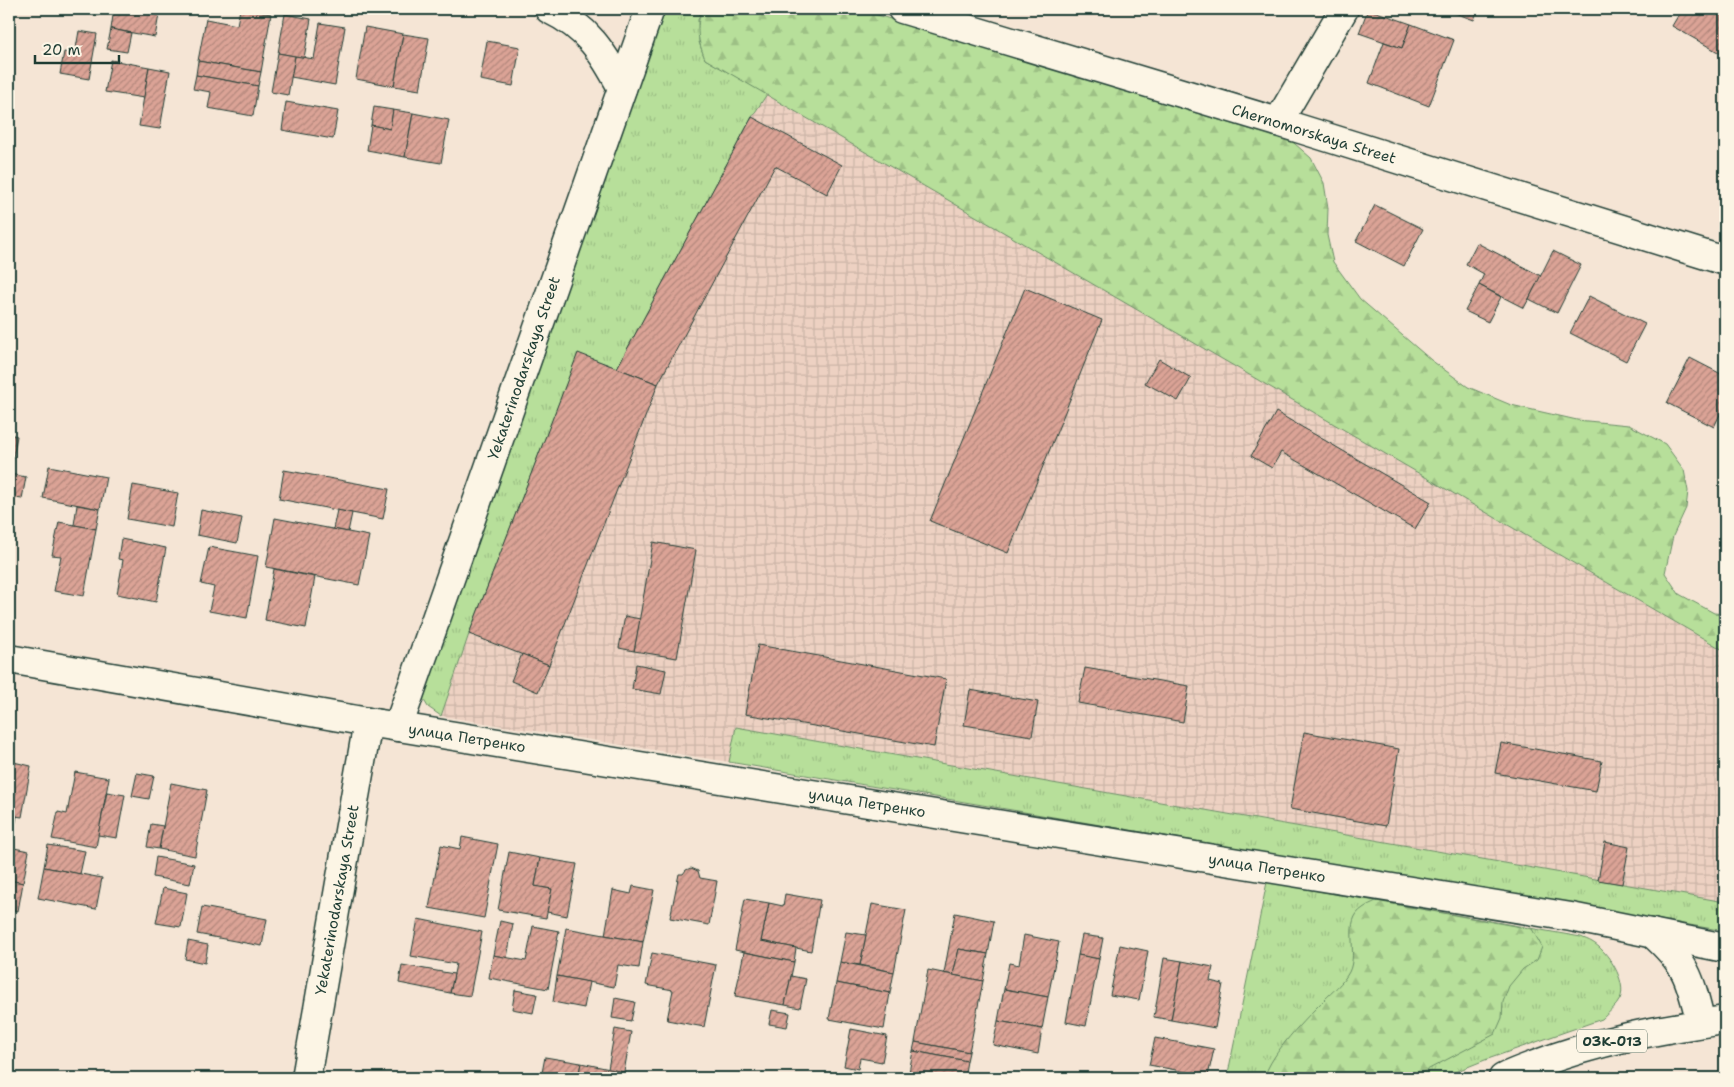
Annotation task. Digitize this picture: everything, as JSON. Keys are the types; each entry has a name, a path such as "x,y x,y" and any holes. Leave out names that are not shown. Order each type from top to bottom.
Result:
{"street":[{"path":"549,9 568,19 584,31 597,45 622,88"},
{"name":"Yekaterinodarskaya Street","path":"398,727 650,9"},
{"name":"Chernomorskaya Street","path":"902,9 1278,122 1725,261"},
{"path":"1278,122 1344,9"},
{"name":"улица Петренко","path":"9,659 398,727 1561,915 1725,948"},
{"name":"Yekaterinodarskaya Street","path":"306,1078 368,722"},
{"path":"1652,933 1672,950 1682,964 1713,1022"},
{"name":"03К-013","path":"1503,1078 1550,1059 1598,1044 1713,1022"}],"shaded area":[{"path":"767,94 1725,651 1725,902 736,727 729,762 441,716 469,634 578,353"}],"green space":[{"path":"662,9 702,9 698,20 699,42 705,59 767,94 752,117 617,368 578,354 469,634 441,716 428,707 422,697"},
{"path":"702,9 858,9 1294,143 1311,158 1324,183 1328,208 1327,235 1333,262 1360,299 1431,360 1468,387 1511,405 1577,420 1629,425 1665,444 1684,470 1688,491 1686,508 1673,536 1665,573 1679,594 1714,613 1725,614 1725,651 705,59 698,34"},
{"path":"736,727 1725,902 1725,931 729,762"},
{"path":"1267,882 1581,937 1598,946 1610,959 1621,984 1622,992 1620,999 1602,1019 1485,1060 1440,1078 1227,1078"},
{"path":"1376,901 1532,929 1542,947 1537,960 1523,969 1509,986 1503,1002 1502,1018 1495,1034 1412,1078 1264,1078 1281,1047 1347,976 1352,964 1353,921 1363,908"}],"building":[{"path":"62,9 101,9 99,15"},
{"path":"114,9 160,9 155,37 111,29"},
{"path":"240,9 271,14 261,72 198,61 206,19 237,25"},
{"path":"1368,9 1411,24 1402,48 1359,33"},
{"path":"1444,9 1478,9 1474,20"},
{"path":"1682,9 1725,9 1725,56 1672,26"},
{"path":"285,14 311,19 304,58 278,53"},
{"path":"320,23 345,27 335,85 291,77 295,56 314,59"},
{"path":"1411,24 1454,40 1429,106 1369,83 1384,42 1402,48"},
{"path":"365,27 403,34 394,86 356,79"},
{"path":"111,29 131,33 127,52 107,49"},
{"path":"79,31 97,34 89,79 60,74 64,52 75,54"},
{"path":"403,34 429,38 420,90 394,86"},
{"path":"487,41 520,47 513,86 480,80"},
{"path":"278,53 295,56 288,95 271,92"},
{"path":"111,60 149,67 144,98 105,92"},
{"path":"198,61 261,72 258,86 196,75"},
{"path":"149,67 170,71 160,129 139,126"},
{"path":"196,75 258,86 253,116 208,108 211,92 193,89"},
{"path":"286,102 338,111 333,139 282,130"},
{"path":"374,107 393,110 390,129 371,125"},
{"path":"393,110 413,113 405,157 367,150 371,125 390,129"},
{"path":"413,113 449,120 441,163 405,157"},
{"path":"752,117 842,165 827,194 775,166 658,384 617,368"},
{"path":"1375,205 1423,229 1404,266 1356,241"},
{"path":"1477,243 1541,276 1524,308 1479,285 1484,274 1466,264"},
{"path":"1553,251 1581,265 1557,313 1529,299"},
{"path":"1479,285 1501,297 1488,322 1465,311"},
{"path":"1025,288 1102,320 1008,553 930,521"},
{"path":"1589,296 1645,324 1626,361 1570,333"},
{"path":"578,353 658,384 549,665 469,634"},
{"path":"1690,358 1725,376 1725,404 1714,427 1667,403"},
{"path":"1159,359 1191,378 1178,401 1145,383"},
{"path":"1276,412 1431,502 1415,529 1281,452 1272,468 1251,456"},
{"path":"9,434 17,436 10,474 9,474"},
{"path":"49,466 106,477 100,509 43,498"},
{"path":"284,470 389,489 383,519 279,499"},
{"path":"10,474 26,477 22,499 9,497"},
{"path":"133,485 178,493 172,527 127,519"},
{"path":"77,505 100,509 96,529 74,525"},
{"path":"201,510 242,518 237,543 197,535"},
{"path":"337,510 352,513 348,532 333,529"},
{"path":"275,518 369,536 359,585 266,567"},
{"path":"59,522 96,529 84,596 54,591 61,556 52,555"},
{"path":"121,539 166,548 156,602 117,594 123,560 118,559"},
{"path":"653,542 696,550 677,658 634,651"},
{"path":"209,547 258,556 247,618 209,611 214,587 201,584"},
{"path":"274,569 315,577 306,628 265,620"},
{"path":"625,616 640,619 634,651 619,648"},
{"path":"758,645 946,679 934,747 745,714"},
{"path":"522,654 549,665 538,692 511,681"},
{"path":"636,664 666,670 661,694 632,689"},
{"path":"1085,668 1189,686 1183,722 1078,703"},
{"path":"970,690 1038,702 1032,736 964,725"},
{"path":"1304,732 1399,749 1386,826 1290,809"},
{"path":"1501,743 1602,761 1596,791 1495,773"},
{"path":"9,761 31,766 22,817 9,815"},
{"path":"75,772 109,778 96,847 52,839 58,812 67,814"},
{"path":"137,773 154,776 149,799 132,796"},
{"path":"171,783 207,790 195,856 159,849"},
{"path":"107,792 125,795 117,838 98,835"},
{"path":"9,815 17,816 14,831 9,830"},
{"path":"151,824 163,826 159,849 147,847"},
{"path":"462,837 498,844 484,918 429,908 441,845 460,849"},
{"path":"1605,842 1629,847 1622,884 1598,880"},
{"path":"48,845 85,851 80,874 44,867"},
{"path":"9,847 29,851 23,883 9,880"},
{"path":"509,852 540,858 535,886 552,889 546,918 498,910"},
{"path":"156,857 194,864 190,884 153,877"},
{"path":"540,858 577,864 567,916 547,912 552,889 535,886"},
{"path":"44,867 102,878 96,909 38,898"},
{"path":"691,868 698,871 700,878 717,881 709,925 670,918 679,874 683,874"},
{"path":"9,880 23,883 18,911 9,909"},
{"path":"633,886 654,890 643,942 605,935 613,890 631,894"},
{"path":"163,888 187,893 181,927 156,923"},
{"path":"785,894 820,900 811,951 761,941 769,903 783,906"},
{"path":"745,899 769,903 761,941 796,948 794,962 735,950"},
{"path":"872,904 906,910 894,972 860,965"},
{"path":"202,907 267,919 262,946 197,934"},
{"path":"955,913 994,921 988,954 959,949 953,975 944,973"},
{"path":"418,919 482,932 470,996 450,993 456,964 411,956"},
{"path":"500,921 513,924 507,958 493,955"},
{"path":"533,926 559,931 548,989 489,978 493,955 526,961"},
{"path":"566,928 643,942 639,968 618,965 614,987 557,976"},
{"path":"846,932 866,935 860,965 840,962"},
{"path":"1024,935 1059,942 1048,997 1004,989 1009,963 1019,965"},
{"path":"1082,935 1103,938 1099,959 1078,955"},
{"path":"188,941 208,945 205,963 185,959"},
{"path":"1120,945 1148,951 1139,1000 1110,995"},
{"path":"959,949 988,954 983,981 953,975"},
{"path":"744,952 794,962 785,1005 735,996"},
{"path":"652,953 716,965 704,1027 667,1020 673,990 646,985"},
{"path":"1078,955 1099,959 1086,1026 1066,1022"},
{"path":"1164,958 1182,961 1171,1020 1154,1017"},
{"path":"1182,961 1213,967 1210,981 1223,984 1215,1028 1171,1020"},
{"path":"840,962 894,972 890,993 836,983"},
{"path":"402,965 454,974 450,993 399,983"},
{"path":"928,970 983,981 969,1052 915,1042"},
{"path":"557,976 589,982 584,1008 553,1002"},
{"path":"791,976 806,979 800,1008 785,1005"},
{"path":"836,983 890,993 884,1029 829,1019"},
{"path":"1004,989 1048,997 1042,1029 998,1021"},
{"path":"515,990 537,994 533,1013 512,1009"},
{"path":"615,998 635,1002 631,1021 612,1018"},
{"path":"772,1010 790,1013 787,1027 769,1024"},
{"path":"998,1021 1042,1029 1038,1054 993,1045"},
{"path":"615,1029 631,1032 624,1072 608,1069"},
{"path":"851,1029 887,1036 882,1062 860,1058 858,1069 844,1066"},
{"path":"1155,1038 1214,1049 1208,1076 1149,1065"},
{"path":"915,1042 969,1052 967,1061 913,1051"},
{"path":"913,1051 967,1061 964,1078 908,1078"},
{"path":"545,1057 581,1063 578,1078 541,1078"},
{"path":"581,1063 624,1072 622,1078 578,1078"}]}
